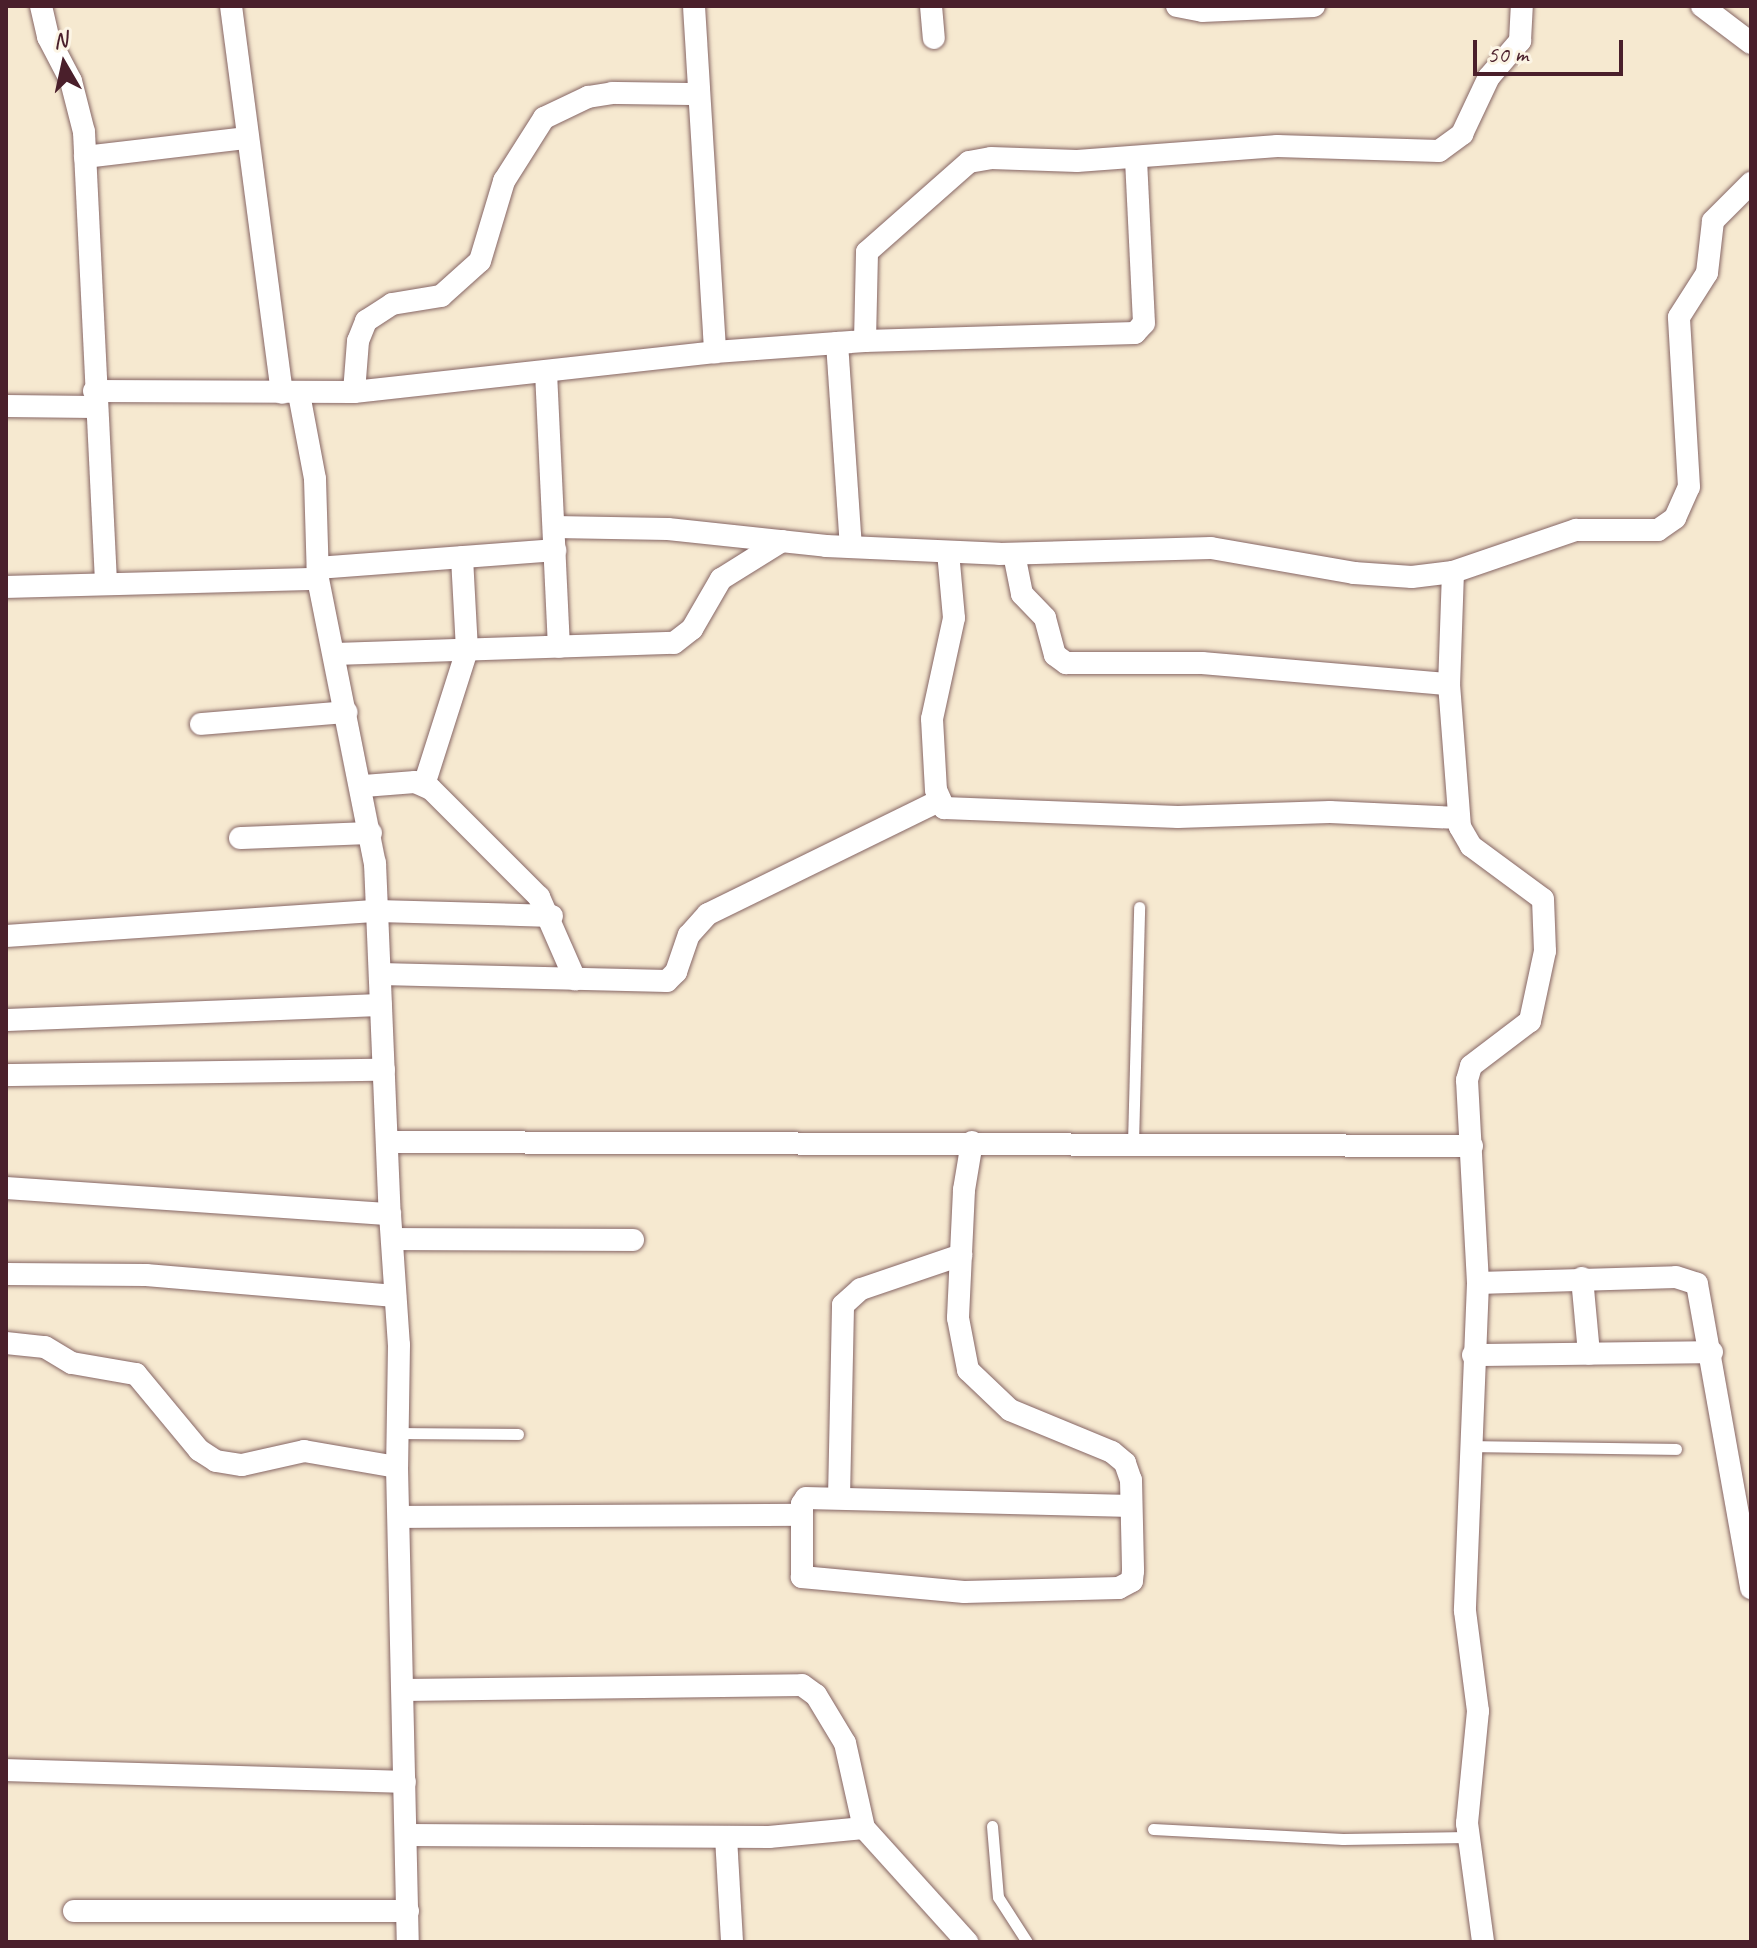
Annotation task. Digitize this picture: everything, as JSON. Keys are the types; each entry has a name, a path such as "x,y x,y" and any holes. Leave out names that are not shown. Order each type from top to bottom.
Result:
{"street":[{"path":"41,6 48,37 77,100 85,157 94,399 106,581"},
{"path":"231,6 247,138 290,394 315,479 318,574 364,786 371,833 395,1296 408,1942"},
{"path":"694,6 715,352"},
{"path":"931,6 934,38"},
{"path":"1177,6 1202,11 1314,6"},
{"path":"865,341 867,252 935,198 961,167 991,158 1136,158 1277,146 1428,152 1447,148 1462,134 1489,77 1520,41 1522,6"},
{"path":"1702,6 1751,43"},
{"path":"354,392 358,341 366,321 392,304 441,296 480,261 504,181 544,118 588,97 612,93 697,94"},
{"path":"85,157 247,138"},
{"path":"6,406 94,399 354,392 715,352 865,341 1138,332 1144,323 1136,158"},
{"path":"554,527 655,528 851,547 948,552 1014,554 1197,547 1256,552 1383,577 1453,572 1563,533 1649,532 1675,518 1689,476 1677,349 1679,317 1707,273 1713,221 1751,183"},
{"path":"837,343 851,547"},
{"path":"546,372 559,647"},
{"path":"335,654 680,641 721,579 782,541"},
{"path":"6,587 318,574 462,557 555,550"},
{"path":"948,552 954,618 932,719 939,801 950,809 1178,817 1330,812 1458,818"},
{"path":"1014,554 1022,594 1045,618 1055,655 1066,663 1176,662 1449,684"},
{"path":"424,785 467,650 462,557"},
{"path":"1453,572 1449,684 1458,818 1471,846 1535,891 1544,904 1544,962 1530,1021 1469,1070 1478,1283 1465,1611 1478,1711 1467,1795 1468,1837 1483,1942"},
{"path":"201,724 347,712"},
{"path":"364,786 424,785 530,887 552,916 575,979"},
{"path":"380,974 667,981 676,972 689,935 708,914 939,801"},
{"path":"240,838 371,833"},
{"path":"6,936 377,911 552,916"},
{"path":"6,1020 381,1005"},
{"path":"6,1075 384,1070"},
{"path":"387,1142 1472,1146"},
{"path":"972,1142 961,1255 960,1339 974,1380 1023,1417 1121,1458 1129,1470 1131,1506 1131,1583 1057,1589 934,1591 809,1581 800,1570 801,1515 806,1498 1131,1506"},
{"path":"6,1188 390,1214"},
{"path":"393,1239 633,1240"},
{"path":"839,1498 843,1305 861,1289 961,1255"},
{"path":"6,1274 146,1275 395,1296"},
{"path":"1478,1283 1582,1278 1692,1280 1701,1292 1744,1499 1751,1588"},
{"path":"1582,1278 1589,1354"},
{"path":"6,1343 45,1347 72,1363 136,1374 199,1450 216,1461 242,1465 304,1451 397,1467"},
{"path":"1473,1355 1712,1352"},
{"path":"400,1517 801,1515"},
{"path":"403,1690 802,1685 816,1695 845,1743 864,1828 967,1942"},
{"path":"6,1770 405,1782"},
{"path":"406,1835 726,1837 864,1828"},
{"path":"726,1837 732,1942"},
{"path":"74,1911 408,1911"}],"lane":[{"path":"1133,1143 1139,907"},
{"path":"399,1433 518,1434"},
{"path":"1470,1446 1676,1449"},
{"path":"992,1826 998,1897 1027,1942"},
{"path":"1153,1829 1343,1839 1468,1837"}]}
